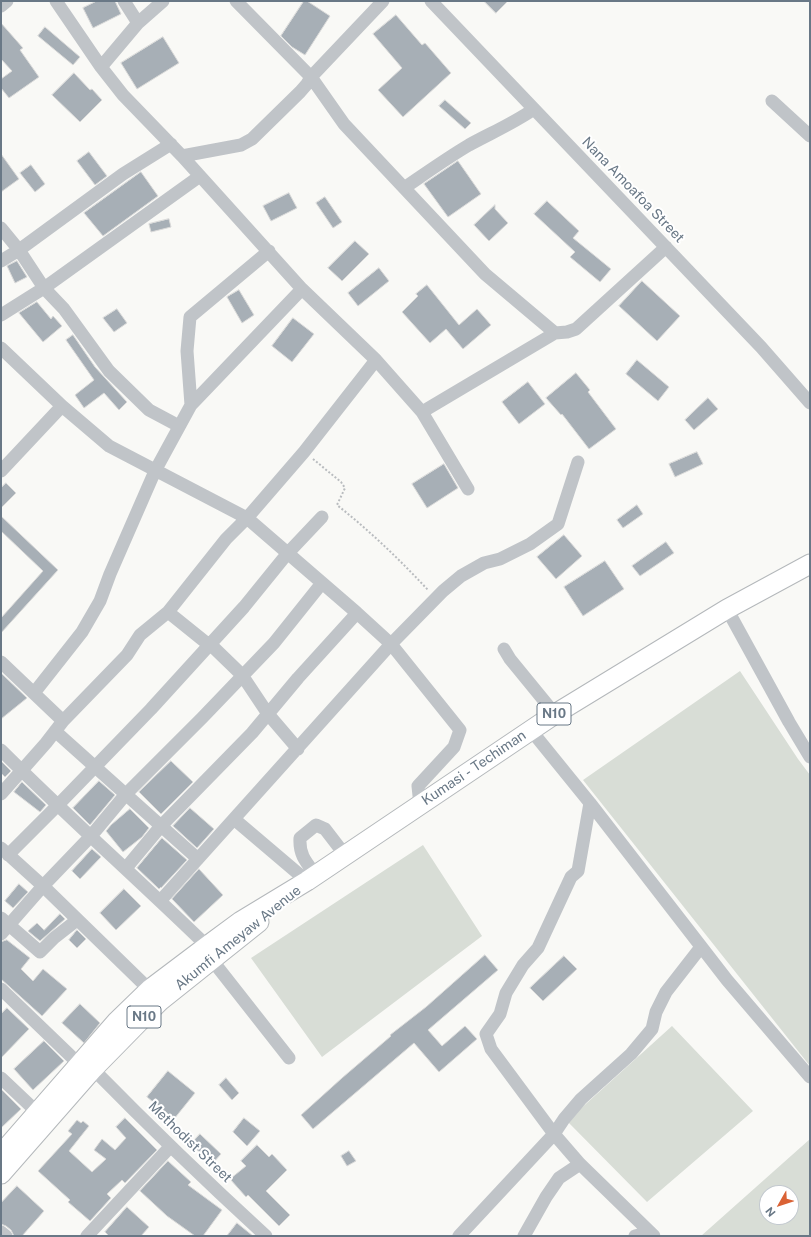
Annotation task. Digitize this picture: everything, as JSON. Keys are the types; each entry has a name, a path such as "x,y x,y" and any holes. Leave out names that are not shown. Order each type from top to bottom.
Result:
{"highway":[{"name":"Kumasi - Techiman","path":"311,878 530,729 728,609 810,564"},
{"name":"Akumfi Ameyaw Avenue","path":"1,1174 86,1066 117,1021 155,995 210,953 241,922 311,878"},
{"name":"Akumfi Ameyaw Avenue","path":"2,1152 38,1113 86,1066"}],"street":[{"path":"1,6 6,1"},
{"path":"56,1 101,67 123,95 171,144 302,289 376,360 422,412 468,489"},
{"path":"124,1 138,23"},
{"path":"101,67 138,23 163,1"},
{"path":"236,1 311,77 344,124 485,274 555,333"},
{"path":"182,156 240,145 252,139 300,92 311,77 383,1"},
{"name":"Nana Amoafoa Street","path":"431,1 761,347 810,403"},
{"path":"772,101 810,136"},
{"path":"404,188 455,153 498,129 517,121 534,109"},
{"path":"1,260 19,250 123,174 171,144"},
{"path":"1,315 44,288 200,176"},
{"path":"1,228 19,250 44,288 64,309 109,371 149,410 179,426"},
{"path":"422,412 555,333 567,332 576,328 666,247"},
{"path":"191,405 187,351 190,317 268,251"},
{"path":"34,693 82,632 100,601 110,574 155,471 191,405 302,289"},
{"path":"1,348 62,406 109,446 247,518 391,644 460,730 454,747 418,786 420,805"},
{"path":"1,794 59,726 127,655 140,636 168,612 226,539 247,518 304,452 376,360"},
{"path":"1,471 62,406"},
{"path":"161,900 391,644 436,598 461,576 484,563 500,559 530,544 558,524 578,462"},
{"path":"155,995 43,886 4,851 58,805 244,607 287,554 322,517"},
{"path":"77,920 54,938 40,952 4,926 91,836 126,794 274,643 322,583"},
{"path":"728,609 810,758"},
{"path":"168,612 209,645 210,644 242,675 268,714 298,749"},
{"path":"126,868 161,826 252,733 298,678 357,613"},
{"path":"504,649 510,659 555,714"},
{"path":"1,662 34,693 59,726 95,766 198,859"},
{"path":"530,729 590,803 727,980 810,1077"},
{"path":"1,750 161,900 210,953 288,1058"},
{"path":"590,803 578,871 571,878 538,948 523,965 506,993 500,1014 486,1034 490,1049 554,1134 580,1164 652,1234"},
{"path":"234,819 311,878"},
{"path":"311,878 300,850 300,838 316,825 325,829 345,855"},
{"path":"459,1236 554,1134 564,1119 581,1099 631,1054 652,1029 656,1012 666,992 701,947"},
{"name":"Methodist Street","path":"4,997 86,1066 221,1196 266,1236"},
{"path":"1,1078 38,1113"},
{"path":"87,1236 170,1147"},
{"path":"524,1236 546,1197 559,1178 580,1164"},
{"path":"1,1232 6,1236"},
{"path":"635,1236 652,1234"}],"path":[{"path":"304,452 341,482 345,488 337,505 362,525 403,563 436,598"}],"shaded area":[{"path":"740,671 810,775 810,1066 583,780"},
{"path":"423,845 482,936 322,1057 251,958"},
{"path":"672,1026 753,1111 647,1202 567,1121"},
{"path":"810,1139 810,1236 701,1236"}],"building":[{"path":"97,1 115,1 121,14 93,28 83,8"},
{"path":"304,1 307,1 330,16 305,55 292,47 281,36"},
{"path":"484,1 508,1 496,13"},
{"path":"396,15 422,45 425,43 451,73 403,117 378,90 402,68 373,34"},
{"path":"1,23 23,48 20,50 39,77 9,98 1,88 1,79 12,71 1,59"},
{"path":"45,27 80,57 73,65 38,36"},
{"path":"163,37 179,63 137,89 121,63"},
{"path":"74,73 102,100 80,122 52,95"},
{"path":"445,100 471,123 465,129 439,106"},
{"path":"89,152 107,176 95,185 77,161"},
{"path":"1,154 19,179 1,192"},
{"path":"458,161 481,194 448,217 424,184"},
{"path":"31,165 45,184 35,192 20,173"},
{"path":"141,172 158,196 103,236 84,213"},
{"path":"289,193 297,208 271,221 263,206"},
{"path":"325,197 342,222 333,228 316,203"},
{"path":"547,201 579,231 573,238 611,269 600,282 570,257 575,252 534,214"},
{"path":"495,205 495,209 508,223 489,241 474,225"},
{"path":"169,219 171,227 151,232 149,224"},
{"path":"355,241 369,254 342,281 328,268"},
{"path":"17,261 27,277 15,283 7,266"},
{"path":"379,268 389,281 358,306 348,293"},
{"path":"642,281 680,316 657,341 619,306"},
{"path":"427,285 459,325 477,309 491,325 463,349 446,329 430,343 402,312 418,296 416,294"},
{"path":"239,290 254,315 242,323 227,297"},
{"path":"37,302 51,319 53,316 62,326 43,342 19,313"},
{"path":"117,309 127,323 114,332 103,318"},
{"path":"293,318 314,334 292,362 272,346"},
{"path":"73,335 95,367 127,402 119,410 104,393 84,408 75,395 94,380 66,340"},
{"path":"637,360 669,387 658,401 626,374"},
{"path":"576,373 590,390 588,392 616,429 589,449 562,414 561,415 546,398"},
{"path":"528,382 545,404 519,424 502,402"},
{"path":"708,398 718,409 694,430 685,420"},
{"path":"697,452 703,464 675,477 669,464"},
{"path":"444,464 458,488 427,508 412,484"},
{"path":"6,483 16,493 1,508 1,488"},
{"path":"637,505 643,514 623,528 617,520"},
{"path":"1,516 58,570 1,633 1,618 43,571 1,531"},
{"path":"564,535 582,556 556,579 537,557"},
{"path":"666,542 674,553 640,576 632,566"},
{"path":"605,561 624,589 583,616 564,587"},
{"path":"1,673 27,698 1,719"},
{"path":"1,761 11,771 5,777 1,773"},
{"path":"171,761 193,782 161,814 139,792"},
{"path":"99,781 115,795 90,825 73,808"},
{"path":"22,782 46,805 40,812 14,792"},
{"path":"190,808 214,829 197,848 173,826"},
{"path":"130,809 149,828 142,837 123,852 106,831"},
{"path":"162,838 187,860 159,889 137,868"},
{"path":"92,849 101,857 80,879 72,871"},
{"path":"199,869 223,895 194,922 172,899"},
{"path":"19,884 28,892 13,908 5,901"},
{"path":"124,889 141,906 116,930 100,913"},
{"path":"60,914 65,919 40,941 28,931 37,923 44,930"},
{"path":"77,930 86,939 77,948 69,940"},
{"path":"7,940 30,958 21,969 33,981 43,969 67,989 42,1016 1,979 1,942"},
{"path":"485,955 498,970 428,1030 442,1046 465,1026 477,1039 439,1072 414,1043 313,1129 301,1115 391,1036 390,1035 426,1007"},
{"path":"564,956 577,969 543,1001 530,988"},
{"path":"80,1004 100,1023 84,1043 62,1023"},
{"path":"7,1008 29,1029 1,1058 1,1014"},
{"path":"44,1041 64,1061 33,1090 14,1069"},
{"path":"168,1071 195,1093 174,1119 147,1097"},
{"path":"226,1078 239,1093 232,1100 219,1085"},
{"path":"1,1089 21,1109 1,1128"},
{"path":"125,1118 157,1150 125,1183 122,1180 107,1194 111,1198 90,1221 68,1202 70,1200 38,1171 72,1134 68,1131 77,1120 81,1123 83,1121 89,1126 69,1151 92,1172 106,1159 94,1150 102,1139 115,1150 126,1138 116,1127"},
{"path":"244,1118 260,1131 247,1146 233,1132"},
{"path":"200,1134 221,1154 212,1164 191,1144"},
{"path":"257,1145 269,1157 272,1154 287,1170 266,1191 290,1215 279,1226 248,1195 246,1197 230,1179 246,1166 241,1161"},
{"path":"349,1151 356,1161 347,1166 341,1156"},
{"path":"168,1161 191,1182 188,1185 222,1210 203,1236 195,1236 167,1216 140,1191"},
{"path":"17,1186 44,1211 22,1236 14,1236 11,1230 1,1224 1,1203"},
{"path":"127,1207 149,1227 141,1236 109,1236 105,1232"},
{"path":"237,1223 253,1236 227,1236"}]}
